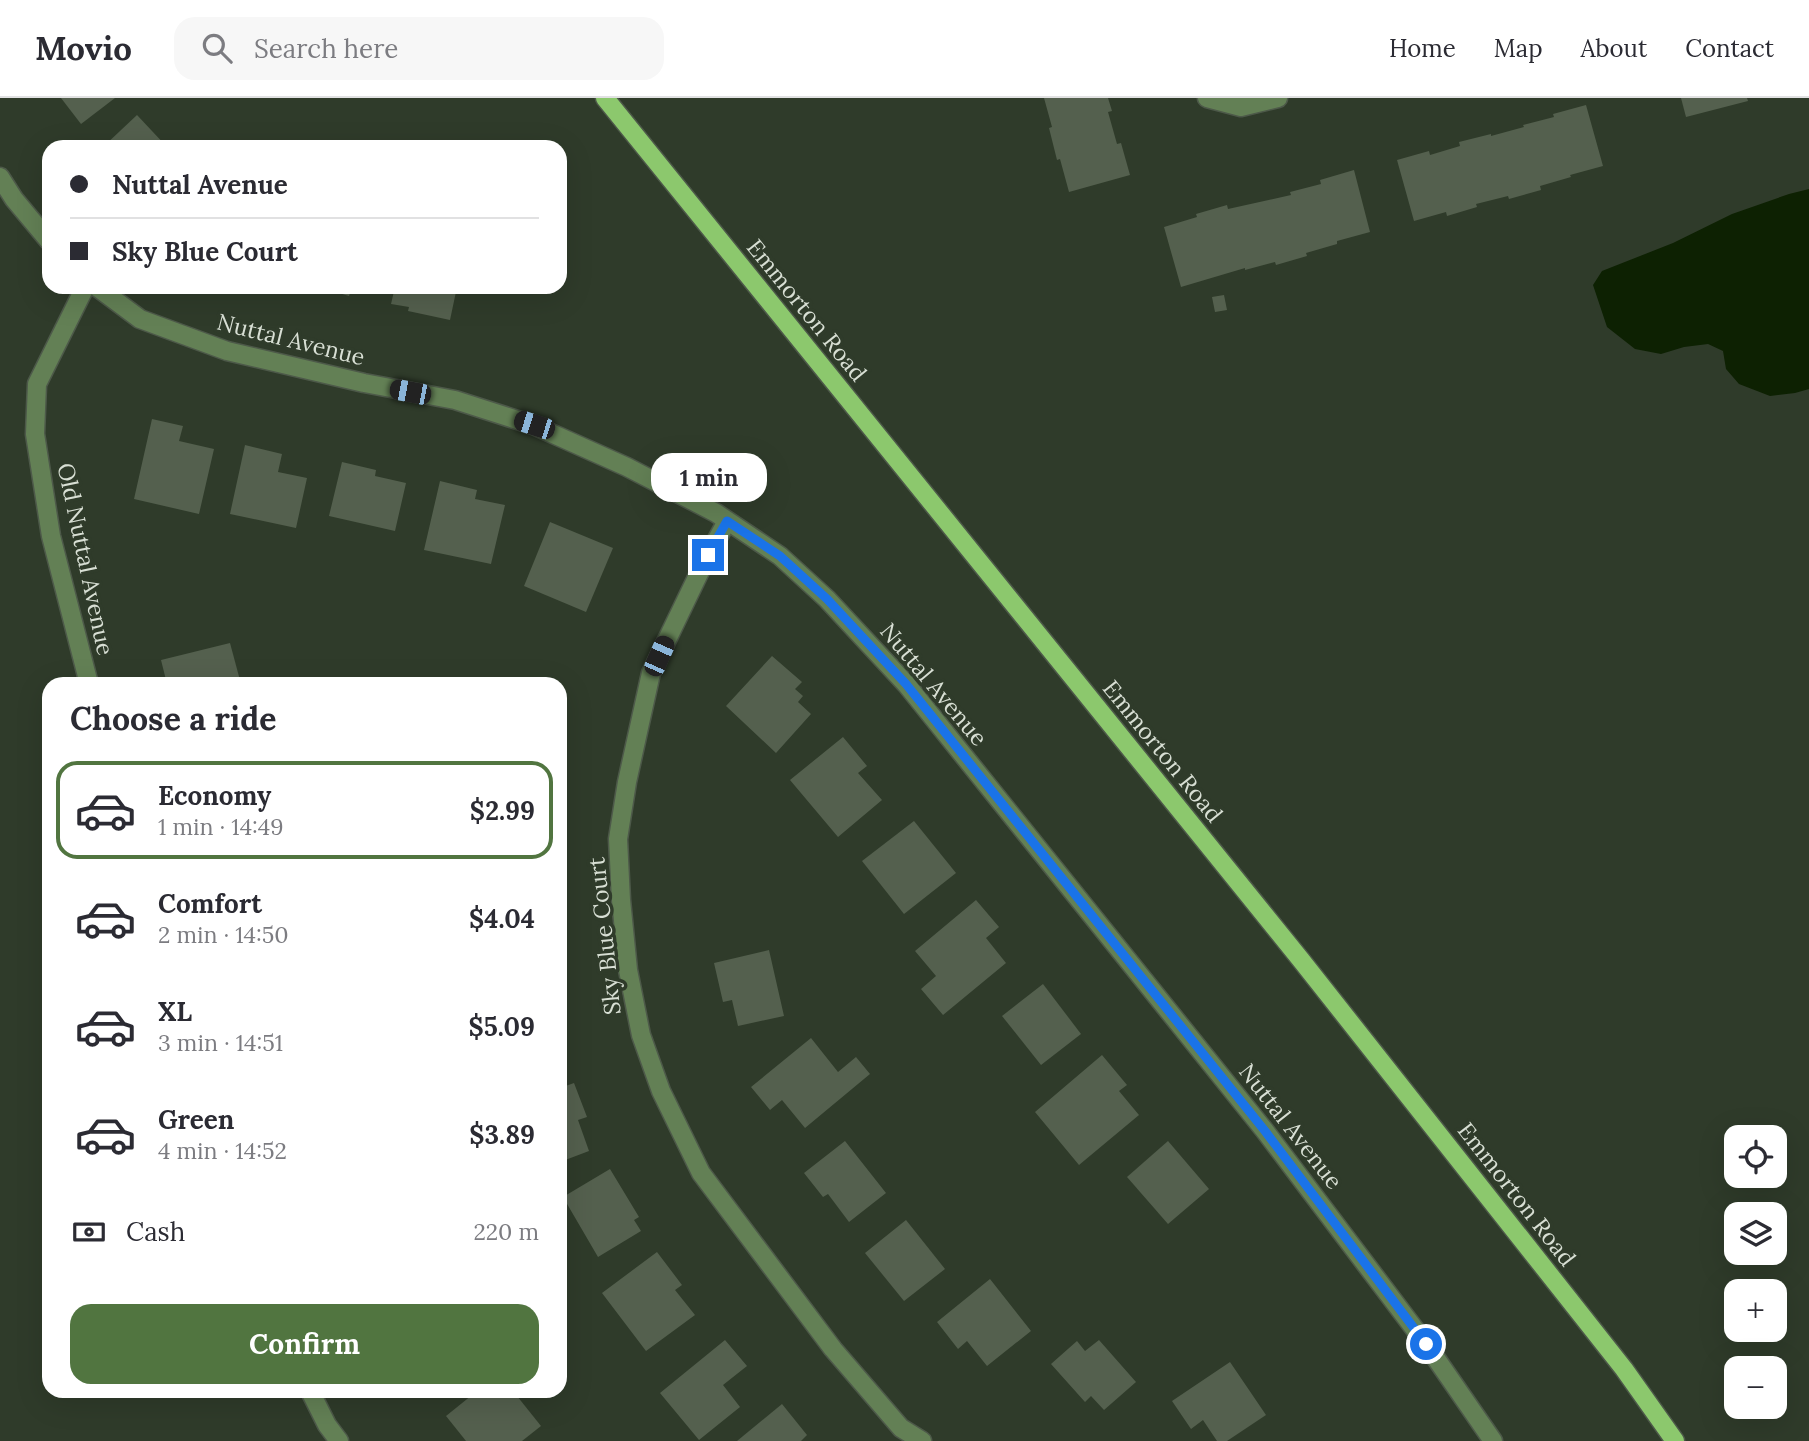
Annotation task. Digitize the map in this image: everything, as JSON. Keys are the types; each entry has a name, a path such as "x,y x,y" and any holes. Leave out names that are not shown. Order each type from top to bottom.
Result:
{"main road":[{"name":"Emmorton Road","path":"605,98 1301,960 1624,1369 1675,1441"}],"street":[{"path":"1207,98 1241,107 1278,98"},
{"path":"0,177 42,233"},
{"name":"Old Nuttal Avenue","path":"82,294 37,384 35,434 51,536 87,677"},
{"name":"Nuttal Avenue","path":"107,294 141,319 227,351 364,383 455,400 534,425 627,467 716,513 780,556 827,599 906,684 1265,1131 1426,1344 1493,1441"},
{"name":"Sky Blue Court","path":"727,521 697,576 652,673 625,794 618,839 621,900 628,970 641,1035 662,1091 701,1173 833,1349 901,1429 922,1441"},
{"path":"314,1398 327,1425 339,1441"}],"shaded area":[{"path":"1809,189 1809,389 1770,396 1739,384 1726,369 1723,351 1708,344 1661,354 1635,349 1607,327 1593,285 1602,271 1673,243 1732,214"}],"building":[{"path":"61,98 115,98 81,124"},
{"path":"1044,98 1108,98 1112,111 1108,112 1117,144 1121,143 1130,175 1069,192 1060,159 1057,160"},
{"path":"1681,98 1747,98 1748,101 1686,117"},
{"path":"1586,105 1603,166 1540,186 1541,190 1476,204 1477,207 1447,216 1446,212 1414,221 1397,160 1429,151 1430,155 1460,146 1459,142 1524,127 1523,125 1554,117 1553,114"},
{"path":"137,115 160,140 110,140"},
{"path":"1354,170 1370,232 1337,241 1337,244 1306,253 1307,256 1276,265 1275,262 1245,268 1181,287 1164,227 1227,205 1228,209 1291,195 1290,192 1321,184 1320,180"},
{"path":"393,294 456,294 450,320 408,311 409,307 391,304"},
{"path":"1224,295 1227,310 1215,312 1212,297"},
{"path":"152,419 183,426 179,441 214,449 199,514 134,499"},
{"path":"245,445 282,454 278,472 307,478 296,528 230,514"},
{"path":"342,462 376,470 375,476 406,483 395,531 329,516"},
{"path":"440,481 477,490 475,499 505,505 491,564 424,550"},
{"path":"550,522 613,548 586,612 524,586"},
{"path":"230,643 239,677 165,677 161,660"},
{"path":"772,656 802,682 795,689 803,696 798,702 811,714 776,753 726,706"},
{"path":"843,737 867,766 858,773 882,800 838,837 790,780"},
{"path":"914,821 956,873 904,914 862,861"},
{"path":"976,900 999,927 986,938 1006,963 943,1015 921,989 936,976 915,951"},
{"path":"769,950 784,1016 738,1026 732,1000 723,1002 714,963"},
{"path":"1043,984 1081,1034 1041,1065 1002,1016"},
{"path":"811,1038 838,1072 856,1057 870,1074 805,1128 782,1100 770,1110 751,1087"},
{"path":"1102,1055 1127,1085 1119,1091 1139,1115 1079,1165 1035,1112"},
{"path":"574,1083 587,1117 578,1120 589,1151 567,1159 567,1086"},
{"path":"845,1141 886,1193 849,1222 828,1194 823,1197 804,1173"},
{"path":"1168,1141 1209,1189 1168,1224 1127,1177"},
{"path":"610,1169 639,1217 634,1220 641,1231 598,1257 567,1204 567,1195"},
{"path":"906,1220 945,1269 904,1301 865,1253"},
{"path":"657,1252 682,1285 675,1290 695,1315 646,1351 602,1293"},
{"path":"990,1279 1031,1331 987,1366 967,1341 958,1349 937,1322"},
{"path":"725,1340 747,1366 723,1385 740,1407 699,1440 660,1393"},
{"path":"1099,1340 1136,1382 1104,1410 1091,1396 1085,1402 1051,1364 1077,1341 1085,1351"},
{"path":"1230,1362 1266,1415 1227,1441 1217,1441 1203,1420 1191,1429 1172,1401"},
{"path":"468,1398 519,1398 541,1426 522,1441 466,1441 446,1416"},
{"path":"782,1404 807,1435 801,1441 737,1441"}],"route":[{"path":"708,555 727,521 780,556 827,599 906,684 1265,1131 1426,1344"}]}
